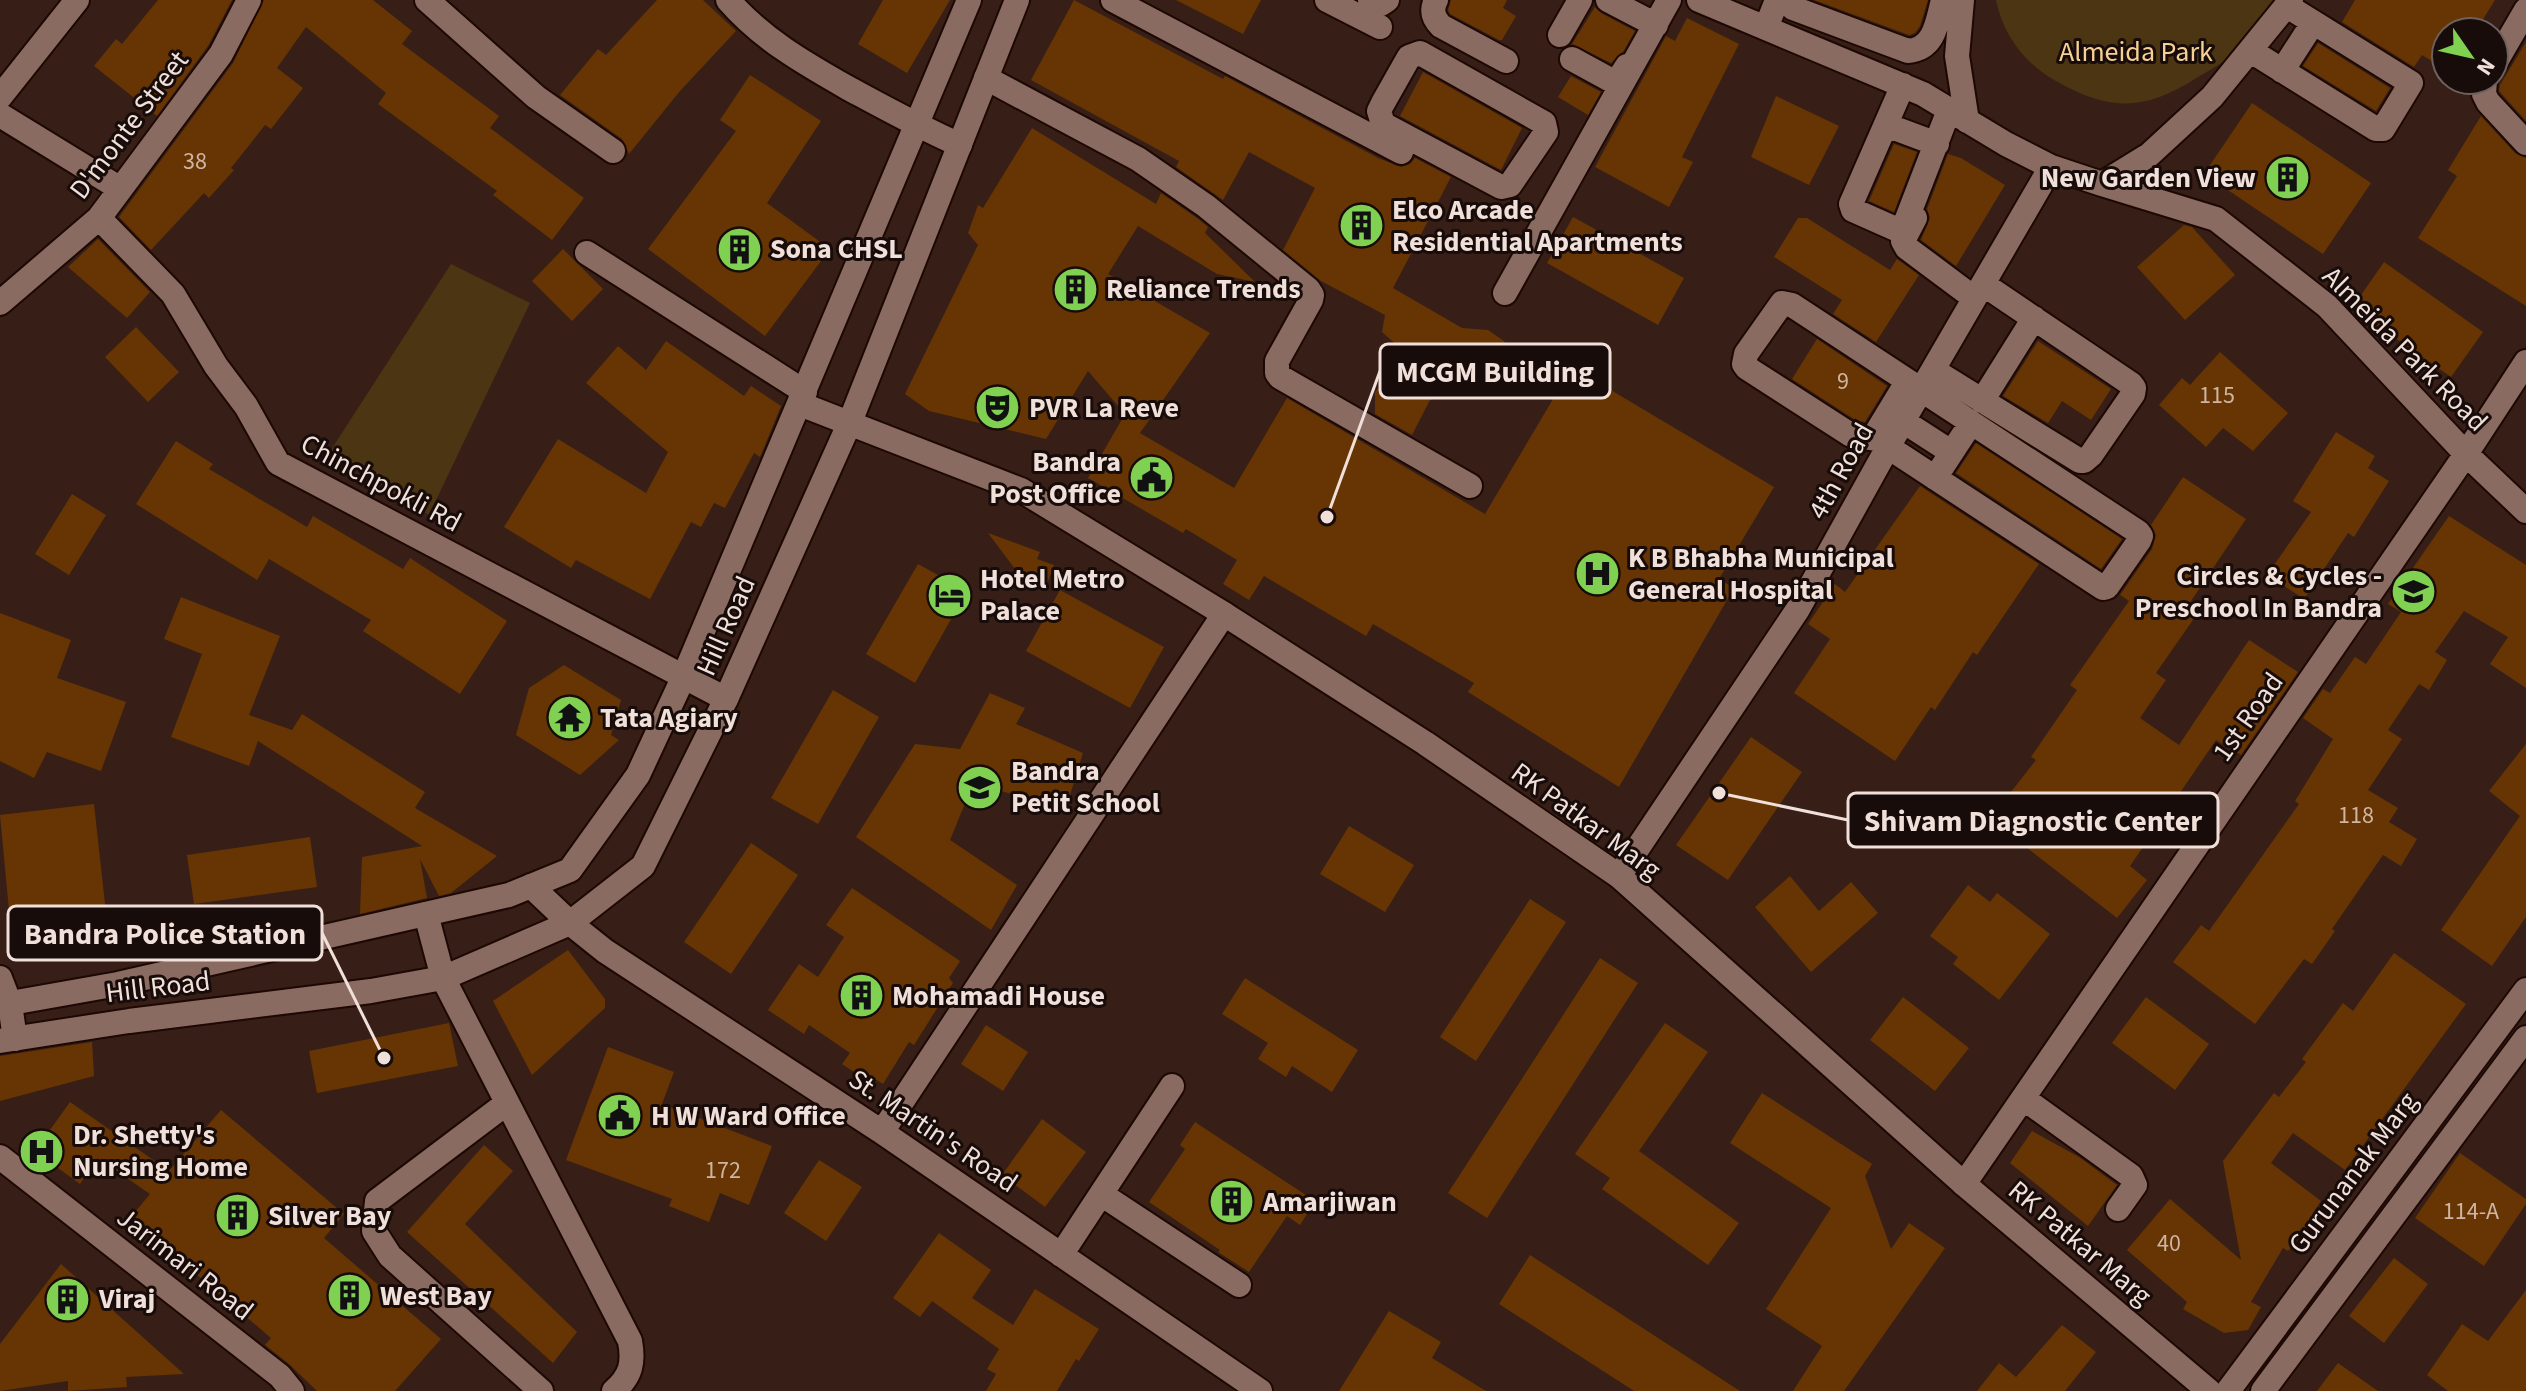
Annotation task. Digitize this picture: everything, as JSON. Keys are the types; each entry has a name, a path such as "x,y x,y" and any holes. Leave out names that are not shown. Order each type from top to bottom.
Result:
{"street":[{"path":"0,97 77,0"},
{"name":"D'monte Street","path":"0,303 99,218 221,54 249,0"},
{"path":"427,0 536,97 613,151"},
{"path":"728,0 750,24 790,56 915,125 960,145"},
{"name":"Hill Road","path":"5,1004 118,984 509,895 570,870 638,775 684,676 969,0"},
{"name":"Hill Road","path":"8,1040 129,1021 371,991 443,978 570,923 643,866 726,699 850,422 1017,0"},
{"path":"1113,0 1447,176"},
{"path":"1327,0 1380,27"},
{"path":"1370,0 1381,4 1387,0"},
{"path":"1436,0 1435,21 1506,61"},
{"path":"1560,35 1580,0"},
{"path":"1608,0 1653,24"},
{"path":"1572,59 1616,83 1669,0"},
{"path":"1699,0 1923,94 2051,167"},
{"path":"1775,31 1788,3 1908,51 1918,49 1931,39 1943,0"},
{"path":"1920,381 1982,401 2084,461 2133,394 2134,388 2034,318 1979,291 1907,248 1903,241 1958,115 1957,56 1962,0"},
{"path":"2102,184 2149,155 2212,97 2289,3 2313,23 2411,83 2383,129 2376,129 2251,51"},
{"path":"2510,38 2526,10"},
{"path":"2282,71 2313,23"},
{"path":"1505,293 1653,24"},
{"path":"1420,53 1544,123 1546,132 1540,142 1515,181 1501,187 1392,130 1383,124 1379,111 1409,57 1420,53"},
{"path":"986,78 1138,159 1206,206 1308,289 1311,300 1277,361 1280,377 1470,486"},
{"path":"1903,85 1851,207 1853,210 1901,231 1937,144 1958,115"},
{"path":"2485,96 2526,143"},
{"path":"0,115 119,188"},
{"path":"1886,125 1937,144"},
{"path":"1540,142 1578,163"},
{"name":"Almeida Park Road","path":"2051,167 2216,219 2327,306 2466,454 2526,511"},
{"name":"4th Road","path":"1619,876 1798,609 1881,442 1903,421 1920,381 1979,291 2051,167"},
{"name":"Chinchpokli Rd","path":"99,218 173,294 216,366 246,406 278,463 726,699"},
{"name":"RK Patkar Marg","path":"587,253 802,398 850,422 1021,490 1224,614 1425,743 1619,876 1964,1184 2214,1390"},
{"path":"1786,303 1920,381 1971,423 2138,532 2141,536 2139,541 2107,587 2103,588 1881,442 1851,435 1744,364 1746,354 1778,306 1786,303"},
{"path":"1982,401 2034,318"},
{"name":"1st Road","path":"1964,1184 2526,362"},
{"path":"1881,442 1920,381"},
{"path":"1903,421 1951,452"},
{"path":"1935,478 1971,423"},
{"path":"882,1132 1224,614"},
{"name":"St. Martin's Road","path":"531,886 605,951 882,1132 1260,1391"},
{"path":"426,914 443,978 630,1341 634,1361 623,1384 614,1391"},
{"path":"0,978 8,1040"},
{"name":"Gurunanak Marg","path":"2214,1390 2526,990"},
{"name":"Gurunanak Marg","path":"2263,1391 2526,1038"},
{"path":"1061,1255 1172,1086"},
{"path":"2023,1098 2131,1176 2135,1185 2118,1209"},
{"path":"507,1103 377,1201 374,1231 390,1256 541,1391"},
{"name":"Jarimari Road","path":"0,1157 280,1376 292,1391"},
{"path":"1101,1194 1239,1285"}],"green space":[{"name":"Almeida Park","path":"1996,0 2276,0 2222,63 2161,96 2128,103 2094,98 2045,74 2025,57 2010,37"},
{"path":"451,264 530,303 429,515 329,453"}],"building":[{"path":"158,0 232,0 208,46 157,116 94,66 116,39 122,44"},
{"path":"264,0 373,0 412,31 402,44 499,116 490,128 584,198 552,240 493,195 497,191 378,104 386,93 306,27 277,68 303,88 271,129 265,125 231,168 234,170 209,198 204,193 151,250 119,217 233,63"},
{"path":"657,0 703,0 736,31 680,91 629,154 622,139 560,95 598,49 606,55"},
{"path":"883,0 950,0 907,73 858,44"},
{"path":"1074,0 1378,158 1401,167 1415,158 1451,177 1393,288 1462,328 1488,330 1504,341 1512,360 1498,381 1474,384 1430,400 1412,435 1375,414 1375,392 1409,356 1382,332 1385,315 1321,281 1283,250 1315,188 1249,152 1223,200 1176,167 1179,161 1031,80"},
{"path":"1176,0 1261,0 1243,34"},
{"path":"1451,0 1507,0 1503,8 1516,16 1502,40 1499,40 1450,14"},
{"path":"1814,0 1928,0 1920,26 1909,35"},
{"path":"2355,0 2495,0 2485,16 2430,16 2430,60 2422,55 2414,67 2342,22"},
{"path":"1595,7 1635,31 1623,52 1611,63 1572,44"},
{"path":"1687,18 1739,44 1682,157 1693,162 1669,207 1595,167 1666,36 1675,41"},
{"path":"2526,42 2526,121 2504,96 2510,96 2510,68"},
{"path":"2318,43 2390,88 2376,111 2303,66"},
{"path":"1423,72 1522,128 1501,170 1400,116"},
{"name":"Sona CHSL","path":"750,75 821,121 767,203 830,249 765,336 648,249 736,131 720,120"},
{"path":"1571,76 1601,92 1588,115 1558,97"},
{"path":"1776,96 1839,126 1809,185 1751,157"},
{"name":"New Garden View","path":"2252,103 2371,183 2323,254 2204,174"},
{"path":"2481,116 2515,153 2526,158 2526,306 2418,238 2457,176 2448,170"},
{"path":"1032,128 1156,204 1161,193 1208,227 1205,233 1255,282 1217,274 1138,226 1108,274 1210,333 1140,433 1234,488 1287,398 1485,514 1572,367 1774,487 1719,579 1734,588 1619,787 1468,692 1474,683 1373,624 1366,636 1264,576 1249,600 1223,584 1237,560 1186,529 1183,533 1088,478 1125,414 1088,371 1046,439 929,411 905,394 978,245 968,233 978,205 983,208"},
{"path":"1894,144 1917,152 1894,212 1869,201"},
{"path":"1948,154 1961,158 2005,185 1956,266 1921,240 1930,218 1927,209"},
{"path":"1573,217 1684,278 1658,325 1547,263"},
{"path":"1798,218 1807,218 1890,270 1897,259 1919,275 1876,342 1833,314 1842,300 1774,257"},
{"path":"2184,225 2192,227 2235,275 2185,320 2137,267"},
{"path":"98,239 150,292 127,318 68,267"},
{"path":"563,249 603,289 572,321 532,281"},
{"path":"2384,262 2483,332 2451,377 2352,308"},
{"path":"136,327 179,372 148,402 105,357"},
{"path":"1817,339 1887,386 1865,422 1857,421 1792,379"},
{"path":"666,341 744,396 751,386 781,406 760,457 754,453 725,508 714,503 701,527 691,522 650,599 576,560 571,568 504,527 558,439 646,493 668,452 586,383 618,346 646,370"},
{"path":"2038,341 2111,389 2091,420 2062,401 2048,423 2003,396"},
{"path":"2220,352 2288,413 2253,451 2223,428 2206,447 2159,405 2182,378 2190,385"},
{"path":"2336,432 2375,456 2368,468 2389,481 2354,537 2348,533 2304,599 2267,575 2311,512 2293,501"},
{"path":"176,441 213,464 209,469 307,527 313,516 403,569 410,558 507,621 460,694 363,631 371,620 269,559 257,580 136,504"},
{"path":"1976,443 2122,539 2101,569 1956,473"},
{"path":"2183,477 2246,519 2185,610 2195,617 2156,673 2166,680 2140,718 2179,745 2249,640 2298,672 2241,755 2216,740 2130,866 2147,880 2117,918 1990,819 2036,760 2031,757 2077,690 2070,685 2129,601 2120,595 2152,549 2156,535 2151,525"},
{"path":"1920,486 2039,564 1977,655 1973,652 1935,710 1931,707 1895,761 1794,693 1830,639 1808,624 1835,584 1845,592"},
{"path":"72,494 106,515 69,575 35,554"},
{"path":"2449,516 2526,565 2526,688 2490,664 2508,637 2464,611 2435,652 2447,660 2429,690 2419,684 2388,730 2402,739 2368,790 2398,808 2389,822 2417,839 2401,866 2383,855 2312,964 2304,959 2255,1024 2173,962 2201,925 2209,931 2299,804 2295,801 2333,739 2303,718 2323,689 2330,693 2355,657 2366,664 2401,612 2388,604"},
{"path":"988,533 1040,552 1037,559 1054,565 1046,587 1029,580 1027,585"},
{"path":"918,564 967,591 915,683 866,654"},
{"path":"1060,590 1164,647 1130,708 1026,651"},
{"path":"181,597 280,636 249,715 292,730 302,714 425,792 415,808 497,856 451,893 439,896 420,859 427,898 360,914 362,857 422,846 258,741 249,766 171,737 202,654 164,639"},
{"path":"0,613 71,640 57,678 126,702 101,771 47,752 34,778 0,761"},
{"name":"Tata Agiary","path":"564,665 621,700 611,735 619,740 580,775 516,735 529,688"},
{"path":"833,690 879,717 818,824 771,798"},
{"path":"990,693 1025,708 1016,724 1083,753 1066,808 973,784 950,840 1017,885 991,930 856,837 915,744 960,749"},
{"path":"1751,737 1802,772 1728,880 1676,845"},
{"path":"2526,744 2526,917 2492,966 2441,930 2520,816 2489,791"},
{"path":"94,804 108,931 12,942 0,815"},
{"path":"1349,826 1414,865 1385,912 1320,874"},
{"path":"310,837 317,887 194,904 187,855"},
{"path":"751,843 798,875 731,974 684,942"},
{"path":"1790,876 1819,911 1851,882 1878,913 1811,972 1755,907"},
{"path":"1968,885 1990,902 1997,893 2050,934 1999,1000 1953,964 1958,957 1930,936"},
{"name":"Mohamadi House","path":"852,888 960,961 949,978 953,983 914,1045 909,1042 883,1084 864,1072 860,1076 842,1064 850,1053 809,1025 804,1034 768,1010 799,964 818,977 844,937 826,925"},
{"path":"1530,899 1566,922 1476,1061 1440,1037"},
{"path":"568,950 605,999 605,1008 532,1075 493,1001"},
{"path":"2394,953 2466,1004 2345,1170 2293,1133 2271,1163 2321,1201 2314,1211 2317,1213 2288,1251 2283,1248 2251,1302 2261,1307 2248,1330 2224,1333 2183,1309 2187,1302 2127,1250 2170,1199 2241,1260 2223,1161 2274,1093 2279,1097 2306,1062 2302,1059 2343,1003 2353,1011"},
{"path":"1600,958 1638,983 1487,1218 1448,1193"},
{"path":"1245,978 1358,1050 1332,1092 1292,1066 1286,1077 1258,1059 1268,1043 1222,1014"},
{"path":"1903,997 1969,1048 1935,1091 1870,1040"},
{"path":"2146,997 2209,1044 2175,1090 2112,1043"},
{"path":"449,1023 458,1066 317,1093 309,1051"},
{"path":"1665,1023 1708,1052 1639,1151 1739,1223 1708,1265 1602,1189 1610,1178 1575,1154"},
{"path":"986,1025 1028,1052 1003,1091 961,1064"},
{"path":"92,1042 94,1076 0,1101 0,1056"},
{"path":"608,1047 674,1072 662,1104 772,1146 749,1205 720,1193 709,1222 669,1206 672,1199 566,1160"},
{"path":"1762,1093 1872,1164 1865,1176 1891,1249 1909,1223 1945,1248 1844,1391 1793,1391 1822,1346 1766,1309 1831,1208 1730,1143"},
{"path":"70,1102 169,1171 221,1110 344,1214 324,1238 441,1339 395,1391 317,1391 265,1345 271,1338 130,1218 150,1194 98,1158 80,1184 51,1163 64,1145 47,1134"},
{"path":"1042,1119 1086,1152 1045,1207 1002,1175"},
{"name":"Amarjiwan","path":"1195,1122 1315,1201 1300,1225 1287,1216 1249,1272 1149,1202 1185,1149 1180,1145"},
{"path":"2032,1131 2079,1157 2117,1185 2088,1226 2010,1163"},
{"path":"484,1145 513,1171 465,1224 577,1332 553,1363 407,1232"},
{"path":"2460,1153 2526,1199 2526,1204 2484,1266 2415,1218"},
{"path":"819,1160 862,1187 826,1241 784,1213"},
{"path":"939,1233 991,1270 972,1298 1013,1325 1035,1289 1099,1329 1057,1391 986,1391 996,1374 987,1369 999,1349 932,1301 920,1317 893,1298"},
{"path":"1530,1255 1740,1391 1634,1391 1499,1304"},
{"path":"2394,1258 2428,1284 2384,1343 2349,1316"},
{"name":"Viraj","path":"61,1264 184,1374 126,1377 127,1387 68,1391 68,1381 0,1391 0,1344"},
{"path":"2526,1290 2526,1391 2448,1391 2427,1375 2462,1324 2488,1341"},
{"path":"1389,1311 1441,1342 1432,1358 1486,1391 1339,1391"},
{"path":"2062,1325 2096,1352 2065,1391 1977,1391 1999,1363 2016,1377"},
{"path":"2338,1363 2378,1391 2317,1391"}],"place":[{"name":"New Garden View","path":"2287,178"},
{"name":"Elco Arcade Residential Apartments","path":"1361,226"},
{"name":"Sona CHSL","path":"739,249"},
{"name":"Reliance Trends","path":"1075,289"},
{"name":"PVR La Reve","path":"998,408"},
{"name":"Bandra Post Office","path":"1152,478"},
{"name":"MCGM Building","path":"1327,517"},
{"name":"K B Bhabha Municipal General Hospital","path":"1597,574"},
{"name":"Circles & Cycles - Preschool In Bandra","path":"2413,592"},
{"name":"Hotel Metro Palace","path":"949,595"},
{"name":"Tata Agiary","path":"569,718"},
{"name":"Bandra Petit School","path":"980,787"},
{"name":"Shivam Diagnostic Center","path":"1719,793"},
{"name":"Mohamadi House","path":"861,996"},
{"name":"Bandra Police Station","path":"384,1058"},
{"name":"H W Ward Office","path":"620,1116"},
{"name":"Dr. Shetty's Nursing Home","path":"42,1151"},
{"name":"Amarjiwan","path":"1232,1202"},
{"name":"Silver Bay","path":"237,1216"},
{"name":"West Bay","path":"349,1296"},
{"name":"Viraj","path":"68,1299"}]}
